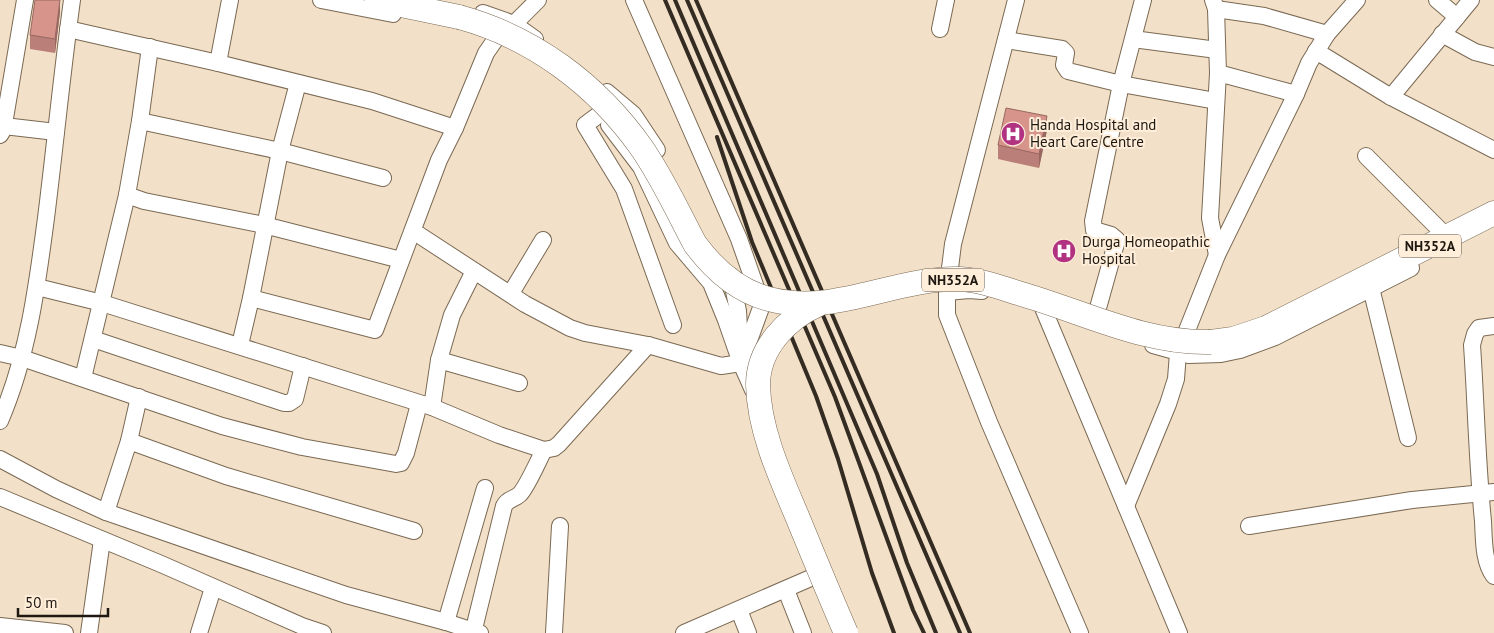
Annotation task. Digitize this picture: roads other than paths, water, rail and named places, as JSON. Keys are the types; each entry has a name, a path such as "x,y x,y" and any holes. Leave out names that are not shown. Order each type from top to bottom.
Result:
{"highway":[{"name":"NH352A","path":"377,0 481,23 519,38 551,58 619,117 642,149 703,255 723,275 746,290 771,300 797,304 828,302 928,281 977,281 1034,297 1141,334 1190,342 1211,342 1233,339 1266,328 1491,215"},
{"path":"828,302 798,315 779,332 766,352 758,385 761,412 774,461 846,633"}],"street":[{"path":"25,0 2,130 56,132"},
{"path":"0,421 22,358 37,287 72,0"},
{"path":"218,63 230,0"},
{"path":"322,0 452,27 495,40 548,68 601,113 640,167 677,243 711,283 741,364 753,390 770,404 780,443 793,481 855,633"},
{"path":"426,0 478,11 514,24 589,77 633,114 664,161 692,222 731,276 738,311 741,364"},
{"path":"514,24 538,0"},
{"path":"634,0 739,239 762,305 741,364"},
{"path":"940,29 946,0"},
{"path":"1016,0 953,244 947,292 947,314 992,432 1080,633"},
{"path":"1098,308 1117,240 1111,235 1094,230 1093,221 1121,84 1143,0"},
{"path":"1126,506 1157,433 1176,379 1178,352 1217,255 1316,51 1327,34 1357,0"},
{"path":"1437,0 1458,17"},
{"path":"1391,97 1471,0"},
{"path":"1217,255 1210,218 1218,73 1214,4 1327,34"},
{"path":"68,29 372,101 454,128"},
{"path":"1442,34 1475,52 1494,57"},
{"path":"1133,39 1217,50"},
{"path":"251,298 375,330 439,160 486,53 495,40"},
{"path":"1006,40 1062,49 1066,53 1064,66 1068,71 1121,84 1216,101"},
{"path":"83,378 127,195 150,47"},
{"path":"1316,51 1391,97 1494,150"},
{"path":"1218,73 1296,94"},
{"path":"240,345 280,151 298,83"},
{"path":"601,113 585,125 624,189 673,325"},
{"path":"140,121 280,151 383,178"},
{"path":"1366,156 1442,232"},
{"path":"127,195 144,201 264,225 401,260"},
{"path":"950,268 977,270 996,274 1152,326 1185,332 1208,333 1226,331 1243,326 1474,217 1491,215"},
{"path":"947,292 969,290 1006,295 1178,352 1206,355 1221,354 1240,350 1275,337 1461,243 1482,230 1491,215"},
{"path":"413,231 539,312 570,328 648,345 721,366 741,364"},
{"path":"511,293 543,240"},
{"path":"0,354 22,358 222,426 270,440 302,448 396,464 401,463 426,405 452,315 474,271"},
{"path":"37,287 102,303 240,345 426,405 500,435 544,450 554,448 559,444 648,345"},
{"path":"1371,288 1408,438"},
{"path":"1043,308 1179,633"},
{"path":"1494,326 1479,328 1474,334 1472,345 1487,492 1486,553 1494,576"},
{"path":"93,339 289,404 295,399 303,366"},
{"path":"439,360 519,383"},
{"path":"753,390 749,411 769,475 837,633"},
{"path":"106,512 129,441 138,397"},
{"path":"129,441 226,476 414,531"},
{"path":"0,459 56,489 106,512 346,595 476,632 504,506 509,500 522,492 544,450"},
{"path":"446,622 485,488"},
{"path":"1250,526 1412,500 1487,492"},
{"path":"0,497 302,626 323,633"},
{"path":"554,633 560,526"},
{"path":"89,633 102,540"},
{"path":"689,632 813,577"},
{"path":"199,633 213,588"},
{"path":"786,590 803,633"},
{"path":"739,610 748,633"},
{"path":"0,626 65,633"}],"railway":[{"path":"665,0 835,397 913,610 924,633"},
{"path":"675,0 877,474 907,563 936,633"},
{"path":"687,0 960,633"},
{"path":"696,0 970,633"},
{"path":"717,137 752,242 816,396 838,459 872,573 894,633"}],"place":[{"name":"Handa Hospital and Heart Care Centre","path":"1013,134"},
{"name":"Durga Homeopathic Hospital","path":"1064,251"}]}
